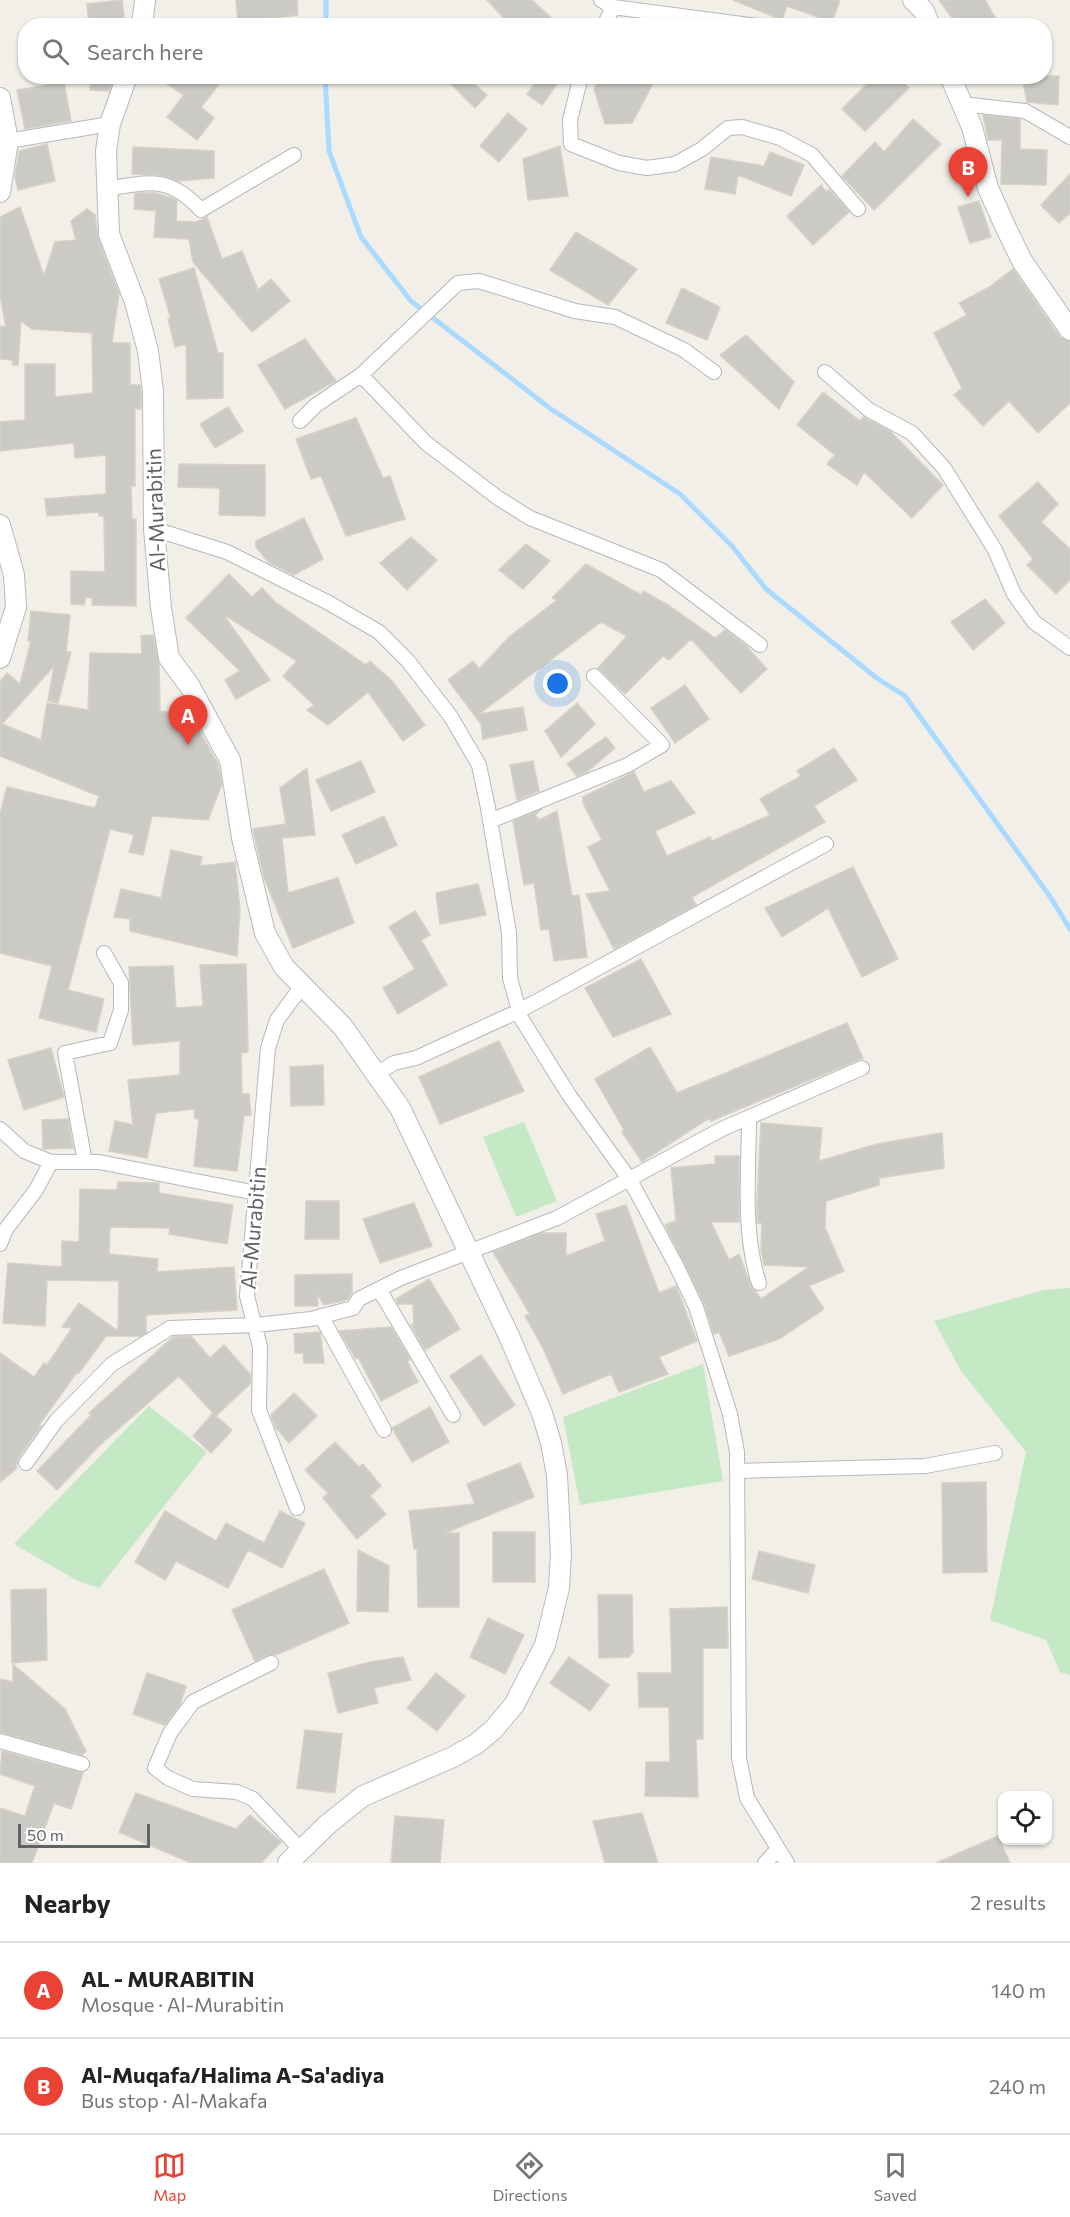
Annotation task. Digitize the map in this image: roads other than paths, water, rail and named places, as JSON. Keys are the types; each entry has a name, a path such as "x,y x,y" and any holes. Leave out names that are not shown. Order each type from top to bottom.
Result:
{"street":[{"path":"143,18 145,0"},
{"path":"913,0 924,11 927,18"},
{"path":"607,4 702,18"},
{"name":"Al-Murabitin","path":"124,84 110,124 106,151 109,234 135,302 148,351 153,391 154,529 161,608 169,658 189,685 230,760 242,838 265,933 284,967 343,1027 378,1073 400,1108 469,1250 542,1413 557,1475 561,1554 552,1623 545,1645 527,1684 514,1705 493,1730 453,1757 363,1796 328,1824 295,1857"},
{"path":"579,84 570,120 571,144 619,163 647,168 675,164 702,149 728,128 742,127 780,138 812,154 858,209"},
{"path":"950,84 972,128 988,188 1022,261 1070,330"},
{"path":"0,98 8,141 0,192"},
{"path":"962,104 1025,111 1070,137"},
{"path":"8,141 110,124"},
{"path":"106,189 139,184 160,184 177,188 201,210 294,155"},
{"path":"300,422 316,405 361,375 458,283 479,281 575,311 615,317 684,350 714,372"},
{"path":"825,372 869,410 912,433 944,468 995,550 1014,594 1034,622 1070,648"},
{"path":"361,375 426,443 498,498 530,518 617,550 661,570 760,645"},
{"path":"0,525 14,575 16,607 0,658"},
{"path":"154,529 227,552 329,603 379,632 408,661 451,717 479,765 509,933 510,978 520,1018 569,1095 630,1180 696,1307 730,1414 737,1452 739,1758 747,1798 787,1863"},
{"path":"490,821 628,765 662,745 594,676"},
{"path":"378,1073 394,1063 416,1058 519,1011 826,844"},
{"path":"85,1161 65,1053 110,1043 121,1010 121,983 104,953"},
{"name":"Al-Murabitin","path":"297,1508 259,1410 260,1347 247,1296 268,1048 277,1020 302,986"},
{"path":"26,1463 56,1420 112,1364 170,1328 256,1325 321,1316 353,1308 359,1299 379,1289 469,1250 557,1218 722,1130 862,1068"},
{"path":"750,1117 749,1235 752,1262 759,1283"},
{"path":"0,1129 24,1151 51,1161 99,1161 256,1193"},
{"path":"0,1244 6,1228 36,1190 51,1161"},
{"path":"379,1289 453,1415"},
{"path":"321,1316 384,1430"},
{"path":"737,1471 925,1466 995,1454"},
{"path":"271,1663 193,1702 170,1733 155,1768 168,1778 193,1789 237,1792 253,1799 295,1857"},
{"path":"0,1741 82,1764"},
{"path":"765,1863 778,1849"}],"waterway":[{"path":"326,0 326,18"},
{"path":"325,84 329,151 361,237 411,301 551,409 680,494 732,546 766,589 878,679 905,696 1051,898 1070,929"}],"place":[{"name":"Al-Muqafa/Halima A-Sa'adiya","path":"968,197"},
{"name":"AL - MURABITIN","path":"188,745"}]}
